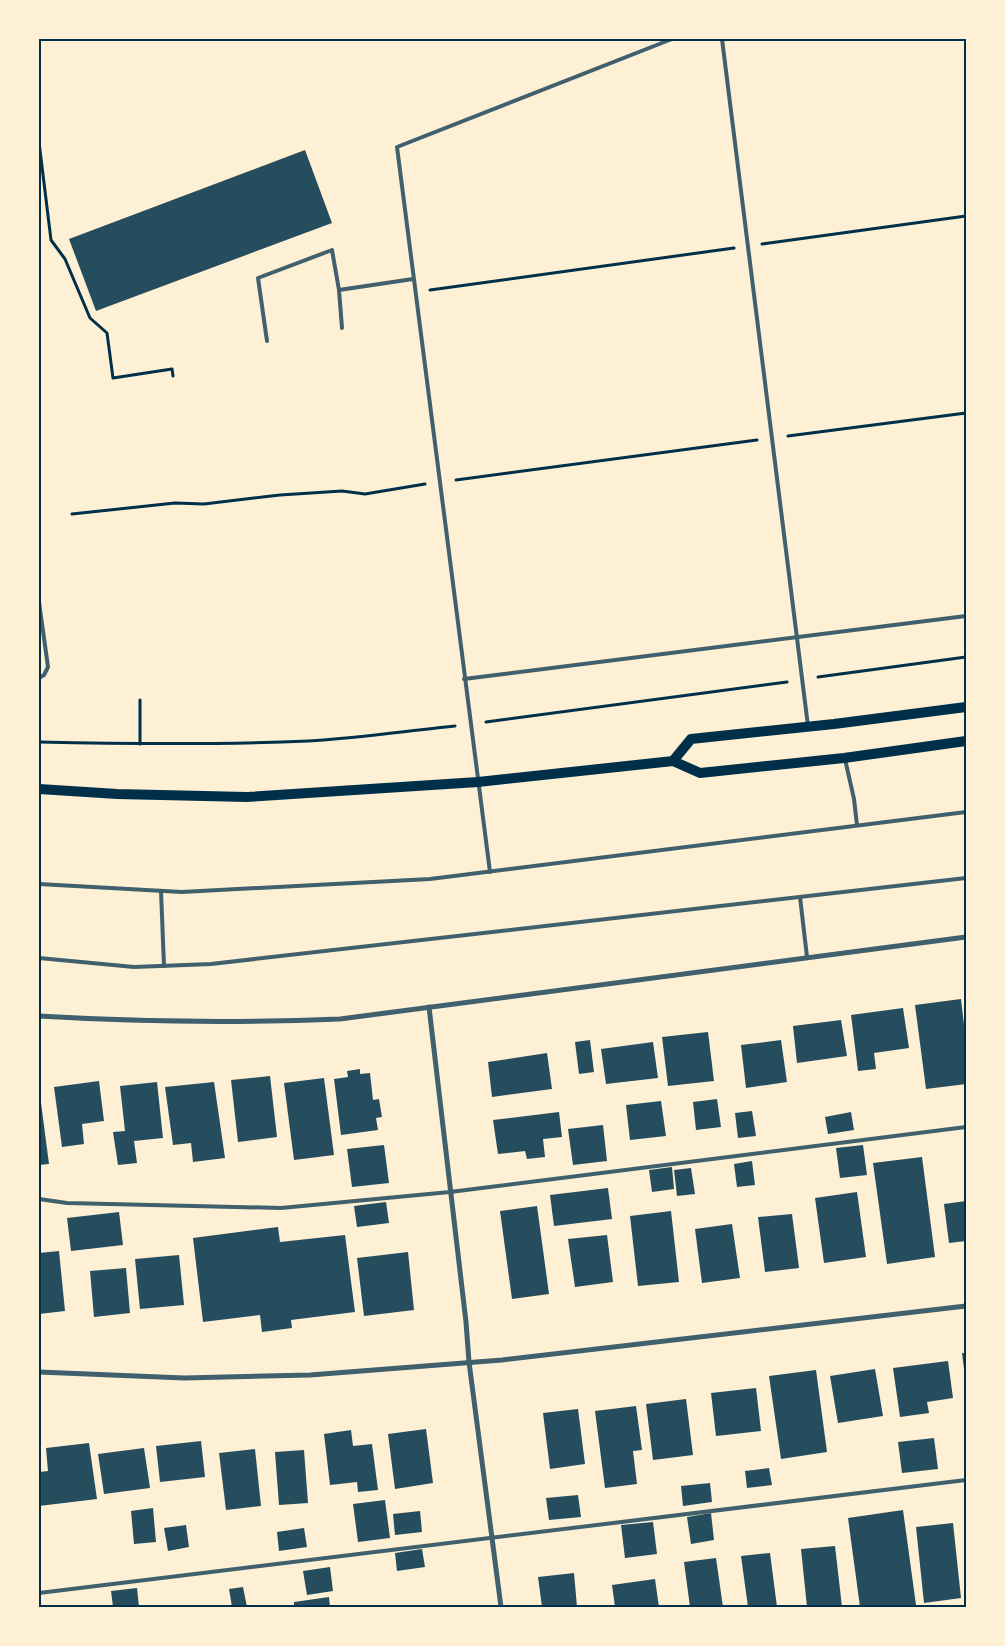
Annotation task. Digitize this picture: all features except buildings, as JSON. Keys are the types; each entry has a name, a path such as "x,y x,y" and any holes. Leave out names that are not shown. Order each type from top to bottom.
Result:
{"main road":[{"path":"673,761 690,739 966,707"},
{"path":"39,789 117,794 247,797 478,782 673,761 700,773 844,758 966,741"}],"street":[{"path":"39,1016 117,1021 340,1019 966,937"},
{"path":"429,1008 466,1322 469,1362 501,1607"},
{"path":"39,1372 184,1378 310,1375 437,1366 966,1306"}],"lane":[{"path":"490,872 397,147 672,39"},
{"path":"722,39 808,726"},
{"path":"267,341 258,278 332,250 339,290 342,328"},
{"path":"339,290 413,279"},
{"path":"39,602 48,667 39,678"},
{"path":"464,680 966,616"},
{"path":"844,758 854,799 857,825"},
{"path":"39,884 182,892 430,879 966,812"},
{"path":"39,958 134,967 211,964 966,878"},
{"path":"161,891 164,966"},
{"path":"800,897 807,957"},
{"path":"39,1199 67,1203 281,1208 450,1192 966,1127"},
{"path":"39,1593 966,1480"}],"path":[{"path":"39,142 51,240 65,259 90,318 107,333 113,378 172,369 173,376"},
{"path":"415,292 966,216"},
{"path":"72,514 175,503 204,504 280,495 342,491 365,494 439,482 966,413"},
{"path":"39,742 219,744 309,741 470,724 966,656"},
{"path":"140,700 140,744"}]}
